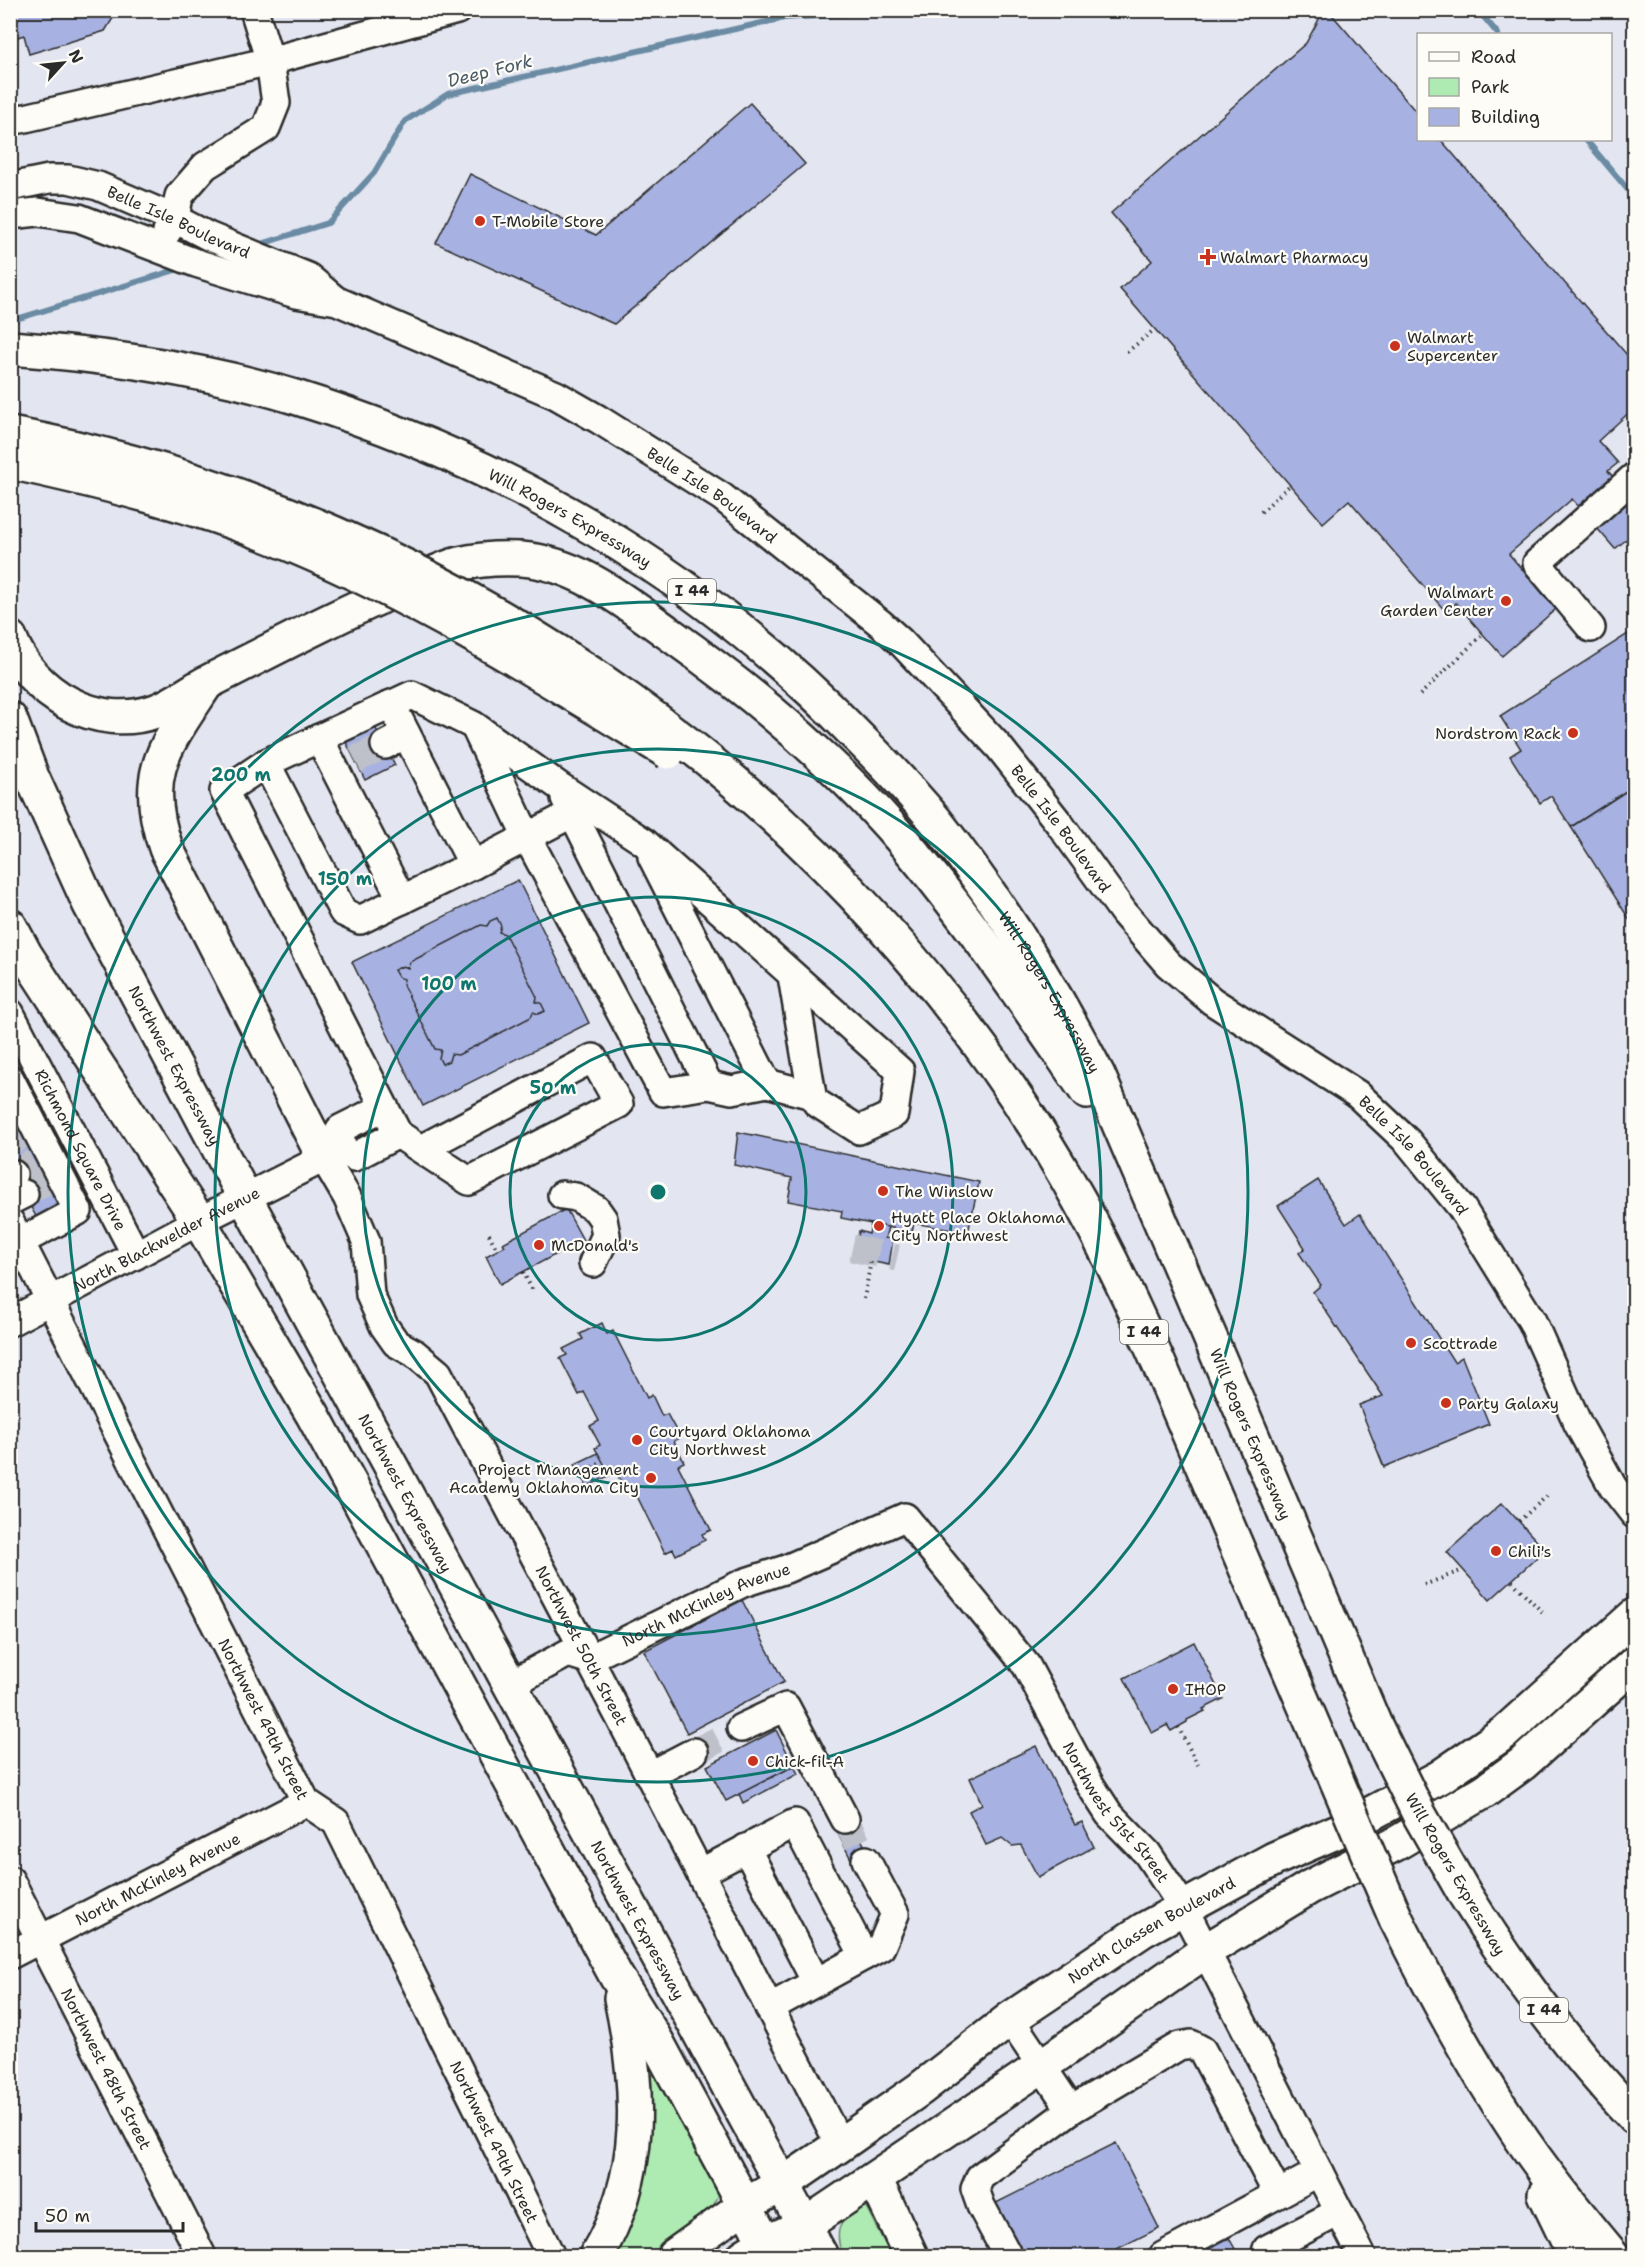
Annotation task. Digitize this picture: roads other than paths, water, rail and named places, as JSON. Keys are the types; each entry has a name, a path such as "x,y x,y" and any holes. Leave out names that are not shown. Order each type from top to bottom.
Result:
{"main road":[{"name":"Will Rogers Expressway","path":"10,348 111,358 192,372 292,396 373,423 458,458 519,486 565,511 661,570 719,611 777,660 855,733 932,817 976,875 1008,920 1069,1018 1098,1075 1136,1162 1374,1723 1419,1814 1502,1954 1581,2058 1635,2117"},
{"name":"I 44","path":"10,434 57,443 152,468 266,505 360,543 450,587 534,635 641,708 708,760 775,817 852,892 934,987 1010,1090 1076,1195 1107,1251 1161,1368 1396,1919 1438,2003 1514,2127 1568,2202 1613,2256"},
{"path":"10,462 153,497 228,520 293,545 374,582 475,634 775,817"},
{"path":"10,638 20,660 40,684 67,703 86,711 106,715 133,716 156,711 380,596 458,564 495,559 524,560 551,564 585,577 696,653 778,719 827,763 887,823 969,922 1136,1162"},
{"path":"207,683 167,744 161,758 154,792 159,827 166,848 333,1153"},
{"name":"Northwest Expressway","path":"10,719 36,787 89,903 245,1198 821,2256"},
{"path":"15,938 199,1221 313,1415 616,1976 657,2042 746,2205 760,2252 875,2179 1207,1950 1310,1887 1397,1843 1485,1791 1522,1764 1635,1664"},
{"name":"North Classen Boulevard","path":"674,2256 746,2205 783,2184 920,2090 1010,2019 1143,1930 1183,1906 1274,1859 1338,1831 1440,1777 1504,1733 1635,1616"},
{"path":"596,2256 617,2210 628,2176 634,2140 635,2095 631,2052 616,1976"},
{"path":"1514,2127 1575,2256"},
{"path":"875,2179 910,2256"}],"street":[{"path":"156,248 175,219 179,196 205,166 266,128 276,103 270,61 254,10"},
{"path":"10,116 21,119 270,61 404,17 457,10"},
{"name":"Belle Isle Boulevard","path":"10,188 50,179 68,179 98,186 175,219 208,236 308,277 337,301"},
{"name":"Belle Isle Boulevard","path":"10,215 38,212 79,218 196,263 296,294 337,301 556,395 722,497 900,641 999,747 1124,913 1168,964 1212,1001 1357,1094 1408,1142 1461,1207 1532,1321 1578,1424 1613,1487 1635,1514"},
{"path":"1592,627 1537,563 1635,477"},
{"path":"421,1149 594,1058 624,1101 469,1181 398,1134 224,791 266,763 412,695 473,725 644,842 900,1071 894,1114 859,1130 817,1103"},
{"path":"391,704 395,739 473,865"},
{"path":"473,725 527,837 663,1092 709,1085 732,1090 767,1083 812,1095 792,976"},
{"path":"319,738 346,765 402,900"},
{"path":"266,763 343,912 360,920 573,813"},
{"path":"559,786 709,1085"},
{"path":"644,842 767,1083"},
{"name":"Richmond Square Drive","path":"10,1013 136,1255"},
{"path":"14,1237 78,1211 31,1177 28,1132 14,1094 50,1088"},
{"path":"384,1107 340,1129 333,1153 354,1157 398,1134"},
{"name":"North Blackwelder Avenue","path":"10,1322 199,1221 333,1153"},
{"name":"Northwest 50th Street","path":"333,1153 347,1197 366,1241 370,1295 384,1326 396,1343 414,1353 438,1373 650,1775 840,2145"},
{"path":"562,1195 576,1197 596,1209 603,1218 606,1235 593,1263"},
{"name":"Northwest 49th Street","path":"14,1237 306,1802 336,1822 551,2256"},
{"name":"North McKinley Avenue","path":"511,1684 568,1653 588,1659 743,1583 786,1569 905,1517"},
{"name":"Northwest 51st Street","path":"905,1517 1026,1665 1089,1783 1109,1814 1147,1853 1183,1906 1362,2256"},
{"path":"741,1728 786,1707 845,1819"},
{"path":"650,1775 694,1752"},
{"name":"North McKinley Avenue","path":"10,1954 306,1802"},
{"path":"700,1873 795,1823 864,1956"},
{"path":"747,1848 816,1982"},
{"path":"770,2008 881,1947 895,1914 866,1860"},
{"name":"Northwest 48th Street","path":"10,1880 202,2256"},
{"path":"1010,2019 1071,2110"},
{"path":"1008,2256 981,2206 975,2189 980,2177 1071,2110 1179,2046 1191,2044 1202,2050 1277,2193"},
{"path":"1163,2256 1319,2172"},
{"path":"1265,2256 1267,2249 1339,2212"}],"waterway":[{"name":"Deep Fork","path":"255,246 328,223 374,173 405,121 448,94 784,18 848,14 863,10"},
{"name":"Deep Fork","path":"1478,10 1497,33"},
{"name":"Deep Fork","path":"1587,141 1634,197"},
{"name":"Deep Fork","path":"10,321 182,268"}],"tunnel":[{"path":"355,760 385,745"},
{"path":"10,1142 21,1136"},
{"path":"13,1174 34,1162"},
{"path":"24,1194 46,1182"},
{"path":"852,1248 897,1258"},
{"path":"694,1752 741,1728"},
{"path":"845,1819 866,1860"}],"place":[{"name":"T-Mobile Store","path":"480,221"},
{"name":"Walmart Pharmacy","path":"1208,257"},
{"name":"Walmart Supercenter","path":"1395,346"},
{"name":"Walmart Garden Center","path":"1506,601"},
{"name":"Nordstrom Rack","path":"1573,733"},
{"name":"The Winslow","path":"883,1191"},
{"name":"Hyatt Place Oklahoma City Northwest","path":"879,1226"},
{"name":"McDonald's","path":"539,1245"},
{"name":"Scottrade","path":"1411,1343"},
{"name":"Party Galaxy","path":"1446,1403"},
{"name":"Courtyard Oklahoma City Northwest","path":"637,1440"},
{"name":"Project Management Academy Oklahoma City","path":"651,1478"},
{"name":"Chili's","path":"1496,1551"},
{"name":"IHOP","path":"1173,1689"},
{"name":"Chick-fil-A","path":"753,1761"}]}
